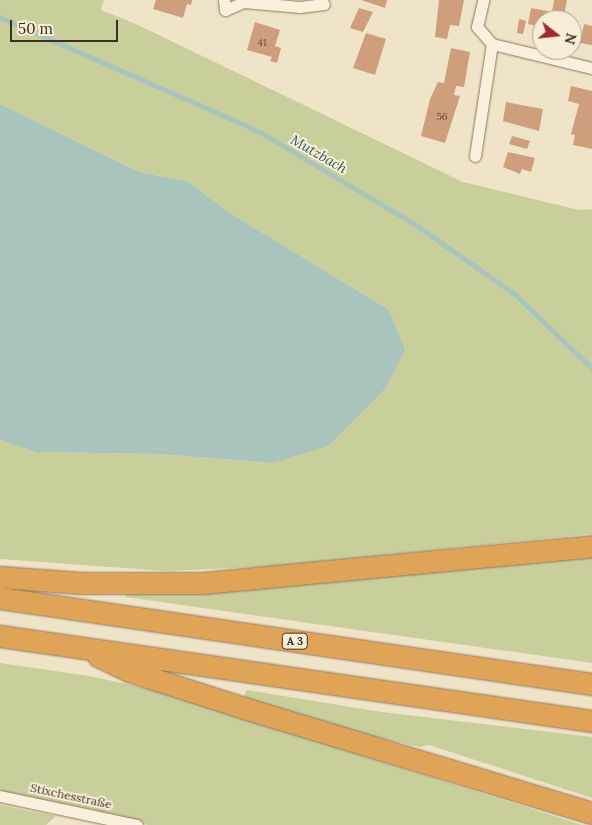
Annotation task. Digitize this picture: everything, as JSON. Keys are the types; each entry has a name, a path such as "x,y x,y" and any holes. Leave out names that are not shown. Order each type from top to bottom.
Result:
{"highway":[{"path":"0,577 81,583 203,583 592,546"},
{"name":"A 3","path":"0,598 592,684"},
{"path":"0,636 592,721"},
{"path":"82,648 129,671 592,813"}],"street":[{"path":"224,0 225,10 244,2 300,7 324,4"},
{"path":"483,0 477,27 492,44 592,68"},
{"path":"475,156 492,44"},
{"name":"Stixchesstraße","path":"0,796 137,825"}],"green space":[{"path":"0,0 104,0 101,10 136,24 463,182 579,210 592,209 592,534 276,566 165,571 0,559 0,440 36,452 159,454 272,463 358,414 385,389 389,310 230,213 187,181 139,172 0,104"},
{"path":"592,556 592,663 126,597 126,594 169,594"},
{"path":"0,663 89,676 159,691 582,825 148,825 76,806 0,793"},
{"path":"246,690 382,712 592,737 592,798 429,745 420,747 358,733 244,698"},
{"path":"0,805 56,816 46,825 0,825"}],"water":[{"path":"0,104 139,172 187,181 230,213 389,310 405,350 385,389 328,446 272,463 159,454 36,452 0,440"}],"building":[{"path":"156,0 192,0 191,5 187,4 183,18 153,9"},
{"path":"361,0 387,0 385,8"},
{"path":"439,0 464,0 459,26 450,25 447,39 435,37"},
{"path":"554,0 567,0 565,10 552,10"},
{"path":"359,8 373,12 363,32 350,28"},
{"path":"531,8 542,10 532,10 532,25 528,24"},
{"path":"519,19 526,21 523,34 517,33"},
{"path":"255,22 280,30 275,46 281,48 277,63 270,61 272,57 247,50"},
{"path":"584,24 592,26 592,45 582,43"},
{"path":"366,33 386,39 375,75 353,68"},
{"path":"451,48 470,52 464,87 456,86 454,95 460,96 445,143 421,136 430,99 438,82 444,83"},
{"path":"571,86 592,91 592,149 573,145 575,135 571,134 579,104 568,101"},
{"path":"506,102 543,109 539,131 503,121"},
{"path":"512,136 530,141 527,149 509,144"},
{"path":"508,152 535,158 531,172 522,169 520,174 503,167"}],"waterway":[{"name":"Mutzbach","path":"0,17 258,131 412,222 515,294 592,368"}]}
